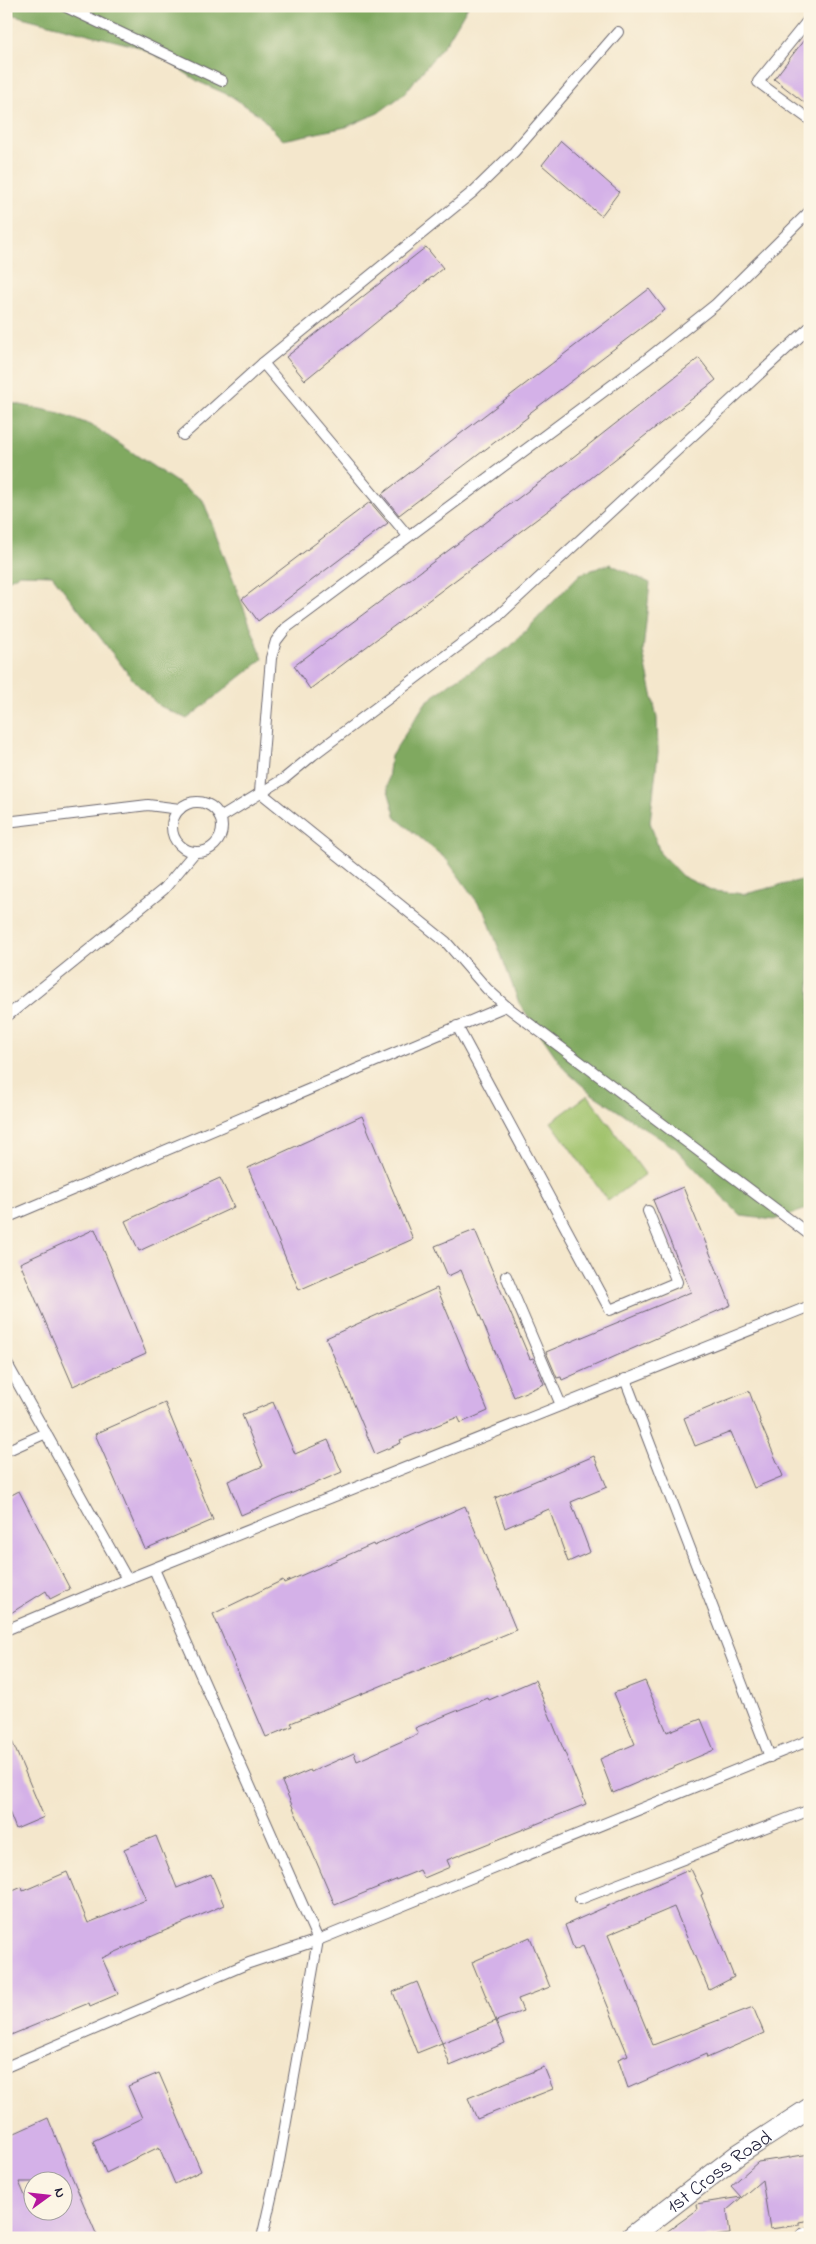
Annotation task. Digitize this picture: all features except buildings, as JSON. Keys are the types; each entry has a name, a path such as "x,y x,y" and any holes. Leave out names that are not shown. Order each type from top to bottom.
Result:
{"street":[{"name":"1st Cross Road","path":"630,2238 739,2154 810,2108"},
{"path":"805,2238 810,2237"}],"lane":[{"path":"64,6 222,81"},
{"path":"810,18 758,82 810,120"},
{"path":"183,435 263,363 474,191 514,152 618,32"},
{"path":"260,792 271,658 276,641 286,628 646,360 715,305 810,211"},
{"path":"220,818 285,778 496,617 810,327"},
{"path":"263,363 408,536"},
{"path":"260,792 446,942 487,989 506,1006 810,1235"},
{"path":"6,822 148,805 180,808 195,802 203,802 216,811 222,826 217,842 211,847 195,852 164,889 6,1018"},
{"path":"180,808 173,823 173,831 180,845 195,852"},
{"path":"6,1218 506,1006"},
{"path":"457,1026 610,1310 677,1282 648,1211"},
{"path":"506,1276 561,1405"},
{"path":"6,1630 127,1579 810,1306"},
{"path":"6,1362 127,1579"},
{"path":"626,1379 770,1757"},
{"path":"6,1451 46,1433"},
{"path":"154,1569 318,1940 278,2167 262,2238"},
{"path":"6,2067 249,1963 318,1940 810,1740"},
{"path":"580,1899 810,1810"}],"green space":[{"path":"6,6 468,6 448,40 404,94 378,113 346,127 283,140 259,115 231,96 199,82 169,62 139,47 6,13"},
{"path":"6,402 60,413 93,426 203,500 263,659 187,719 158,705 133,680 52,575 19,574 6,581"},
{"path":"610,564 650,583 643,651 657,718 658,753 650,822 660,853 682,876 713,891 745,894 810,878 810,1208 774,1220 741,1216 675,1148 592,1094 565,1070 519,1003 486,914 447,860 396,818 387,787 391,756 426,702 452,682 510,647 580,574"},
{"path":"588,1095 645,1174 608,1201 551,1122"}]}
